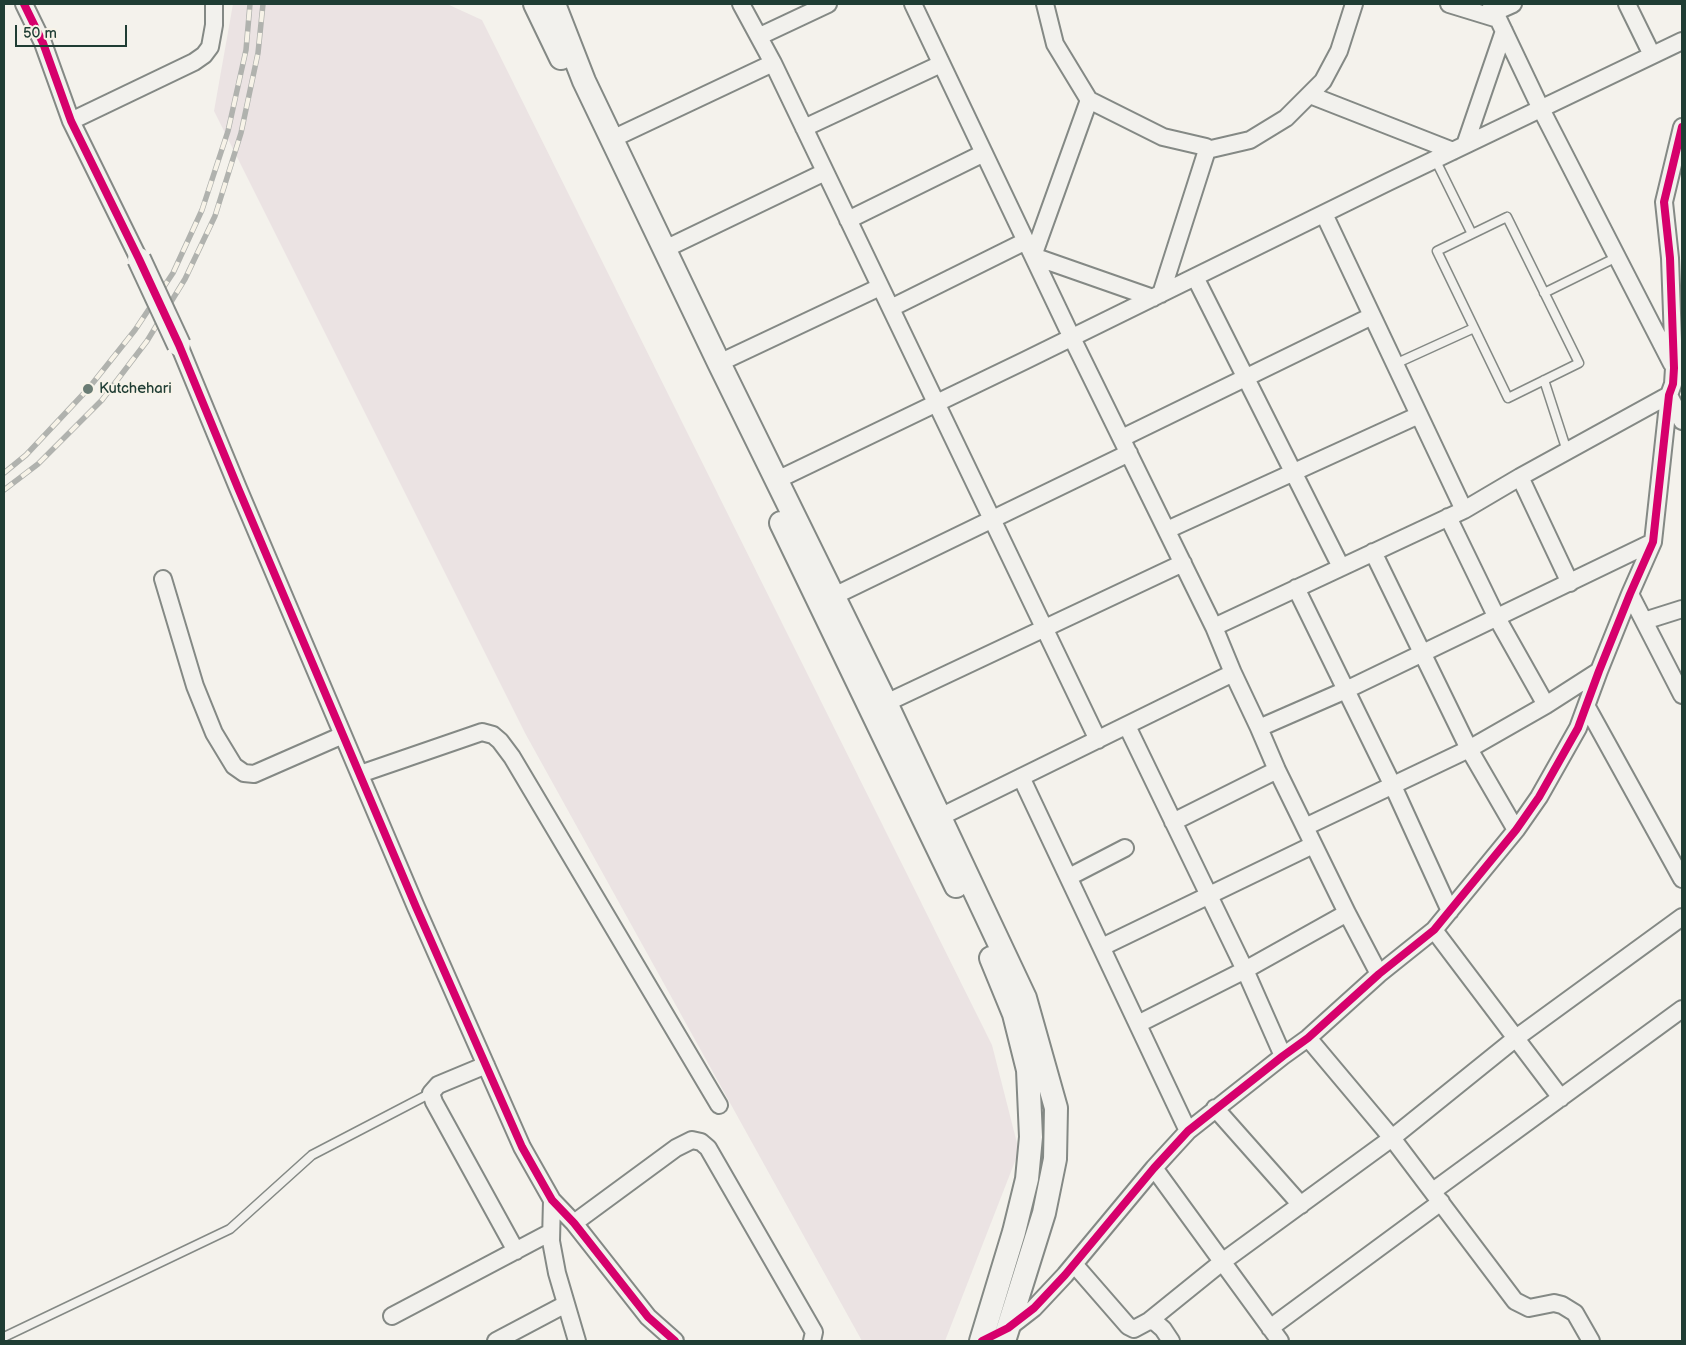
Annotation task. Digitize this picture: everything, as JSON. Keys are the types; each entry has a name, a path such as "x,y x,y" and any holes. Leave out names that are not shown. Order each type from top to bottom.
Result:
{"street":[{"path":"24,4 43,43 71,121 140,259 179,345 343,735 522,1147 552,1200 574,1223 648,1317 675,1341"},
{"path":"71,121 194,62 204,55 210,47 214,25 214,4"},
{"path":"534,4 706,368 992,961 1014,1014 1028,1070 1031,1137 1027,1179 1014,1232 982,1341"},
{"path":"741,4 760,36 1098,740"},
{"path":"760,36 828,4"},
{"path":"912,4 1072,338 1214,627 1232,673 1313,845 1346,913 1379,974"},
{"path":"1045,4 1055,44 1089,100 1163,137 1206,148 1207,150 1250,140 1286,118 1323,81 1339,51 1354,4"},
{"path":"1449,4 1497,16"},
{"path":"1459,148 1497,16 1513,4"},
{"path":"1627,4 1652,55"},
{"path":"560,6 584,81 719,363 886,703 1025,998 1056,1108 1055,1159 1044,1214 1006,1335"},
{"path":"1497,16 1541,109 1617,257 1674,382 1682,421"},
{"path":"777,480 1072,338 1435,159 1682,41"},
{"path":"612,140 773,63"},
{"path":"804,128 941,64"},
{"path":"1310,94 1459,148"},
{"path":"1033,256 1089,100"},
{"path":"982,1341 1006,1335 1034,1308 1188,1130 1308,1038 1379,974 1434,930 1516,830 1539,797 1578,728 1630,594 1653,542 1674,382 1670,258 1664,202 1682,127"},
{"path":"1157,296 1207,150"},
{"path":"848,220 984,153"},
{"path":"665,250 825,172"},
{"path":"1324,214 1464,510"},
{"path":"891,308 1026,241"},
{"path":"1033,256 1157,296"},
{"path":"1195,277 1341,567"},
{"path":"719,363 880,287"},
{"path":"834,596 992,519 1246,378 1372,316"},
{"path":"1214,627 1464,510 1567,451 1674,382"},
{"path":"1167,530 1419,415"},
{"path":"1520,477 1570,583"},
{"path":"1448,517 1497,618 1546,705"},
{"path":"1259,728 1346,690 1653,542"},
{"path":"1373,552 1469,749 1516,830"},
{"path":"886,703 1183,563"},
{"path":"163,579 195,686 214,733 234,766 244,773 254,774 343,735"},
{"path":"1296,588 1393,786 1450,911"},
{"path":"1630,594 1682,695"},
{"path":"1644,621 1682,609"},
{"path":"1305,827 1469,749 1546,705 1599,671"},
{"path":"940,817 1232,673"},
{"path":"1587,706 1682,879"},
{"path":"1127,726 1245,970 1283,1056"},
{"path":"360,774 482,732 493,735 500,740 512,757 718,1104"},
{"path":"1173,822 1277,770"},
{"path":"1021,777 1188,1130"},
{"path":"1102,947 1313,845"},
{"path":"1069,877 1125,848"},
{"path":"1138,1024 1245,970 1346,913"},
{"path":"1074,1264 1128,1326 1134,1329 1149,1321 1222,1262 1392,1138 1516,1038 1682,917"},
{"path":"1434,930 1561,1098"},
{"path":"1270,1328 1561,1098 1682,1009"},
{"path":"1308,1038 1392,1138 1514,1301 1529,1308 1554,1303 1562,1305 1575,1313 1591,1341"},
{"path":"486,1065 438,1085 431,1093 434,1102 516,1251"},
{"path":"1215,1108 1301,1204"},
{"path":"574,1223 676,1148 692,1140 701,1142 708,1148 814,1332 812,1341"},
{"path":"1154,1168 1280,1341"},
{"path":"552,1200 551,1241 557,1273 578,1341"},
{"path":"392,1316 551,1232"},
{"path":"496,1341 566,1304"},
{"path":"1149,1321 1159,1325 1171,1341"}],"lane":[{"path":"1435,159 1472,234"},
{"path":"1507,217 1579,363 1508,398 1437,252 1472,234 1507,217"},
{"path":"1544,293 1617,257"},
{"path":"1395,364 1474,328"},
{"path":"1544,380 1567,451"},
{"path":"4,1336 230,1229 312,1155 431,1093"}],"shaded area":[{"path":"233,4 447,4 482,20 992,1045 1019,1151 945,1341 862,1341 525,733 214,111"}],"railway":[{"path":"4,473 26,455 88,389 135,330 173,273 202,210 228,131 246,50 250,4"},
{"path":"4,490 38,464 102,400 147,341 185,279 215,216 241,133 258,53 263,4"}],"cycle path":[{"path":"24,4 43,43 71,121 179,345 416,907 522,1147 552,1200 574,1223 648,1317 675,1341"},
{"path":"982,1341 1008,1328 1034,1308 1065,1275 1154,1168 1188,1131 1308,1038 1379,974 1434,930 1516,830 1539,797 1578,728 1630,594 1653,542 1669,395 1673,384 1674,368 1670,258 1664,202 1682,127"}],"place":[{"name":"Kutchehari","path":"88,389"}]}
